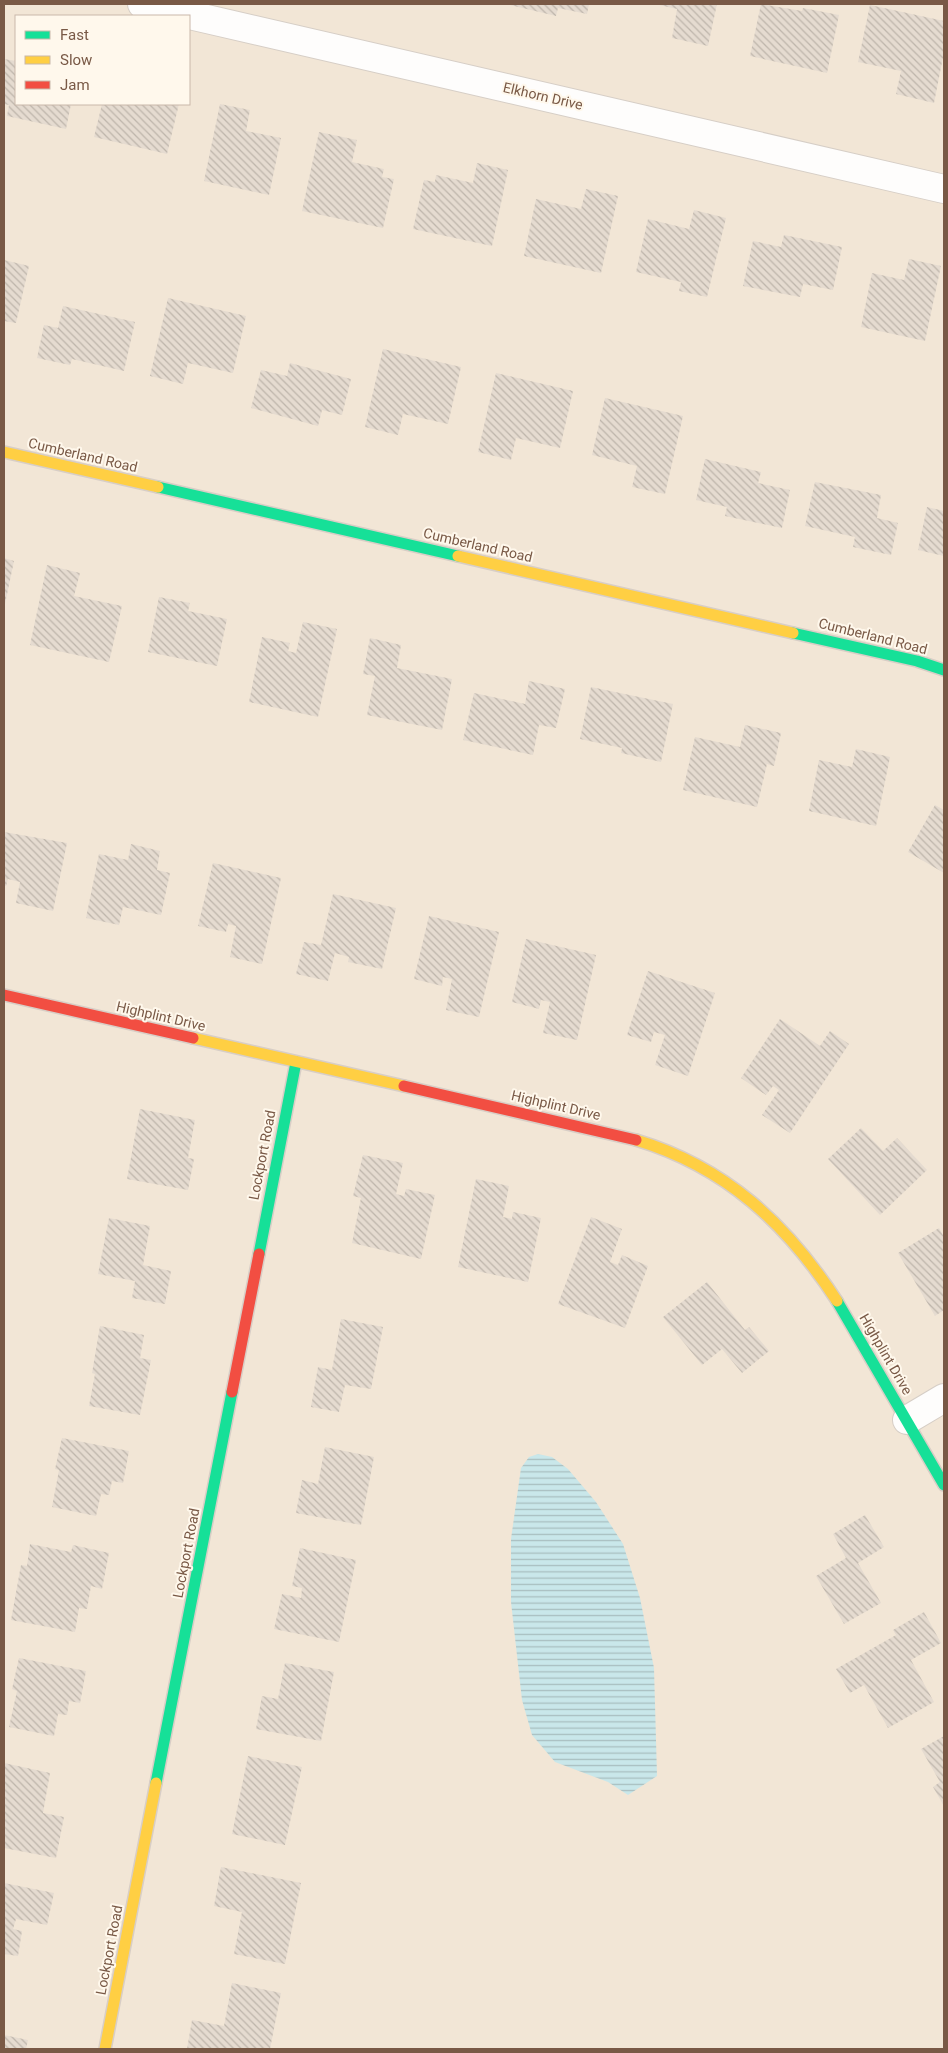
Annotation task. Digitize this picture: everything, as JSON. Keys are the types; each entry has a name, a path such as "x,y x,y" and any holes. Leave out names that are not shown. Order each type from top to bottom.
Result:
{"street":[{"name":"Elkhorn Drive","path":"142,4 190,15"},
{"name":"Elkhorn Drive","path":"190,15 944,189"},
{"name":"Cumberland Road","path":"4,452 917,661 944,670"},
{"name":"Highplint Drive","path":"4,995 603,1131 648,1142 694,1162 736,1189 779,1224 804,1253 827,1284 944,1485"},
{"name":"Lockport Road","path":"105,2049 296,1062"},
{"path":"907,1420 944,1398"}],"shaded area":[{"path":"4,4 944,4 944,2049 4,2049"}],"water":[{"path":"538,1454 552,1457 568,1469 596,1502 623,1544 640,1598 654,1668 657,1776 628,1795 608,1782 555,1762 532,1735 522,1700 511,1602 511,1539 521,1468 529,1457"}],"building":[{"path":"506,4 589,4 587,14 558,8 556,16"},
{"path":"655,4 717,4 708,46 672,38 677,9"},
{"path":"761,4 802,11 803,8 839,15 827,73 750,56"},
{"path":"870,5 944,21 944,52 934,103 896,94 901,71 858,62"},
{"path":"4,59 15,61 15,105 71,105 66,129 7,116 9,105 4,104"},
{"path":"220,104 250,110 246,131 281,138 269,195 204,181"},
{"path":"102,105 179,105 167,154 94,137"},
{"path":"319,132 357,140 352,162 384,169 382,177 394,179 383,228 302,211"},
{"path":"477,163 508,170 492,246 413,229 424,180 435,182 436,175 473,183"},
{"path":"586,189 618,196 601,273 524,256 536,199 581,209"},
{"path":"694,210 726,218 707,297 679,291 681,282 636,272 648,219 689,229"},
{"path":"784,235 842,247 833,290 803,284 800,297 743,286 753,241 781,247"},
{"path":"909,259 941,266 925,341 861,327 872,273 904,280"},
{"path":"4,260 29,266 16,323 4,321"},
{"path":"168,298 246,316 233,373 188,363 183,384 150,376"},
{"path":"63,306 135,322 124,371 72,359 70,365 37,358 44,325 58,328"},
{"path":"383,349 461,367 448,424 403,414 398,435 365,427"},
{"path":"290,363 351,379 342,415 322,410 318,426 251,408 261,370 287,376"},
{"path":"496,373 573,391 560,448 516,438 511,460 478,452"},
{"path":"605,398 683,416 665,494 632,487 637,466 592,455"},
{"path":"705,459 761,472 758,483 790,490 782,528 725,516 727,507 696,500"},
{"path":"815,482 881,495 877,518 898,523 891,555 853,547 855,537 805,526"},
{"path":"927,507 944,511 944,556 918,550"},
{"path":"4,558 14,561 5,604 4,603"},
{"path":"47,565 80,573 74,596 122,606 109,662 30,645"},
{"path":"159,597 190,603 188,611 227,619 217,666 148,652"},
{"path":"303,622 337,629 318,717 249,702 262,637 290,643 288,651 296,653"},
{"path":"370,638 401,645 397,668 452,679 442,730 367,715 375,676 363,674"},
{"path":"529,681 565,689 556,728 539,725 533,755 463,740 474,693 525,704"},
{"path":"591,687 673,704 661,762 621,753 622,748 580,739"},
{"path":"745,725 781,733 774,766 767,764 757,807 683,790 695,737 740,747"},
{"path":"856,749 890,757 876,826 809,811 819,760 852,767"},
{"path":"935,805 944,810 944,873 908,852"},
{"path":"4,832 67,843 53,911 16,903 20,882 8,879 6,886 4,886"},
{"path":"131,844 160,851 157,870 170,873 161,915 123,907 119,925 86,918 99,854 128,860"},
{"path":"213,863 281,878 262,964 230,957 236,926 228,924 226,932 198,926"},
{"path":"333,894 396,908 382,969 348,962 349,957 335,953 328,981 296,974 304,942 321,945"},
{"path":"429,916 499,932 479,1017 446,1010 452,979 443,977 442,986 414,979"},
{"path":"526,939 596,955 577,1040 543,1033 550,1002 541,1000 539,1009 512,1002"},
{"path":"648,971 715,993 688,1076 655,1065 665,1035 654,1032 651,1042 627,1035"},
{"path":"780,1019 820,1046 830,1031 849,1044 790,1133 762,1115 779,1090 773,1086 766,1095 741,1078"},
{"path":"140,1109 195,1120 188,1158 194,1159 188,1190 127,1179"},
{"path":"861,1128 883,1151 897,1138 927,1170 880,1215 828,1159"},
{"path":"363,1155 403,1163 396,1194 404,1196 406,1189 435,1195 421,1259 352,1243 361,1198 353,1196"},
{"path":"476,1179 509,1186 503,1217 512,1219 513,1212 541,1218 528,1282 458,1267"},
{"path":"591,1217 622,1229 610,1262 618,1265 622,1255 648,1266 625,1328 558,1304"},
{"path":"109,1218 150,1226 143,1265 171,1271 165,1304 132,1298 135,1281 98,1274"},
{"path":"939,1228 944,1237 944,1310 935,1316 898,1253"},
{"path":"707,1282 745,1330 749,1327 769,1351 742,1373 722,1349 702,1365 663,1317"},
{"path":"341,1319 383,1327 371,1389 345,1385 339,1412 311,1407 318,1367 332,1370"},
{"path":"100,1326 144,1335 140,1358 151,1360 140,1415 89,1406 95,1374 92,1373"},
{"path":"62,1438 129,1451 123,1483 112,1481 109,1495 101,1494 96,1516 52,1507 59,1470 55,1469"},
{"path":"325,1447 374,1457 361,1525 296,1513 302,1480 318,1484"},
{"path":"865,1515 884,1547 858,1563 881,1603 844,1624 816,1576 846,1558 833,1534"},
{"path":"30,1544 71,1552 73,1545 109,1553 102,1589 91,1586 87,1609 79,1608 75,1632 11,1620 21,1565 27,1566"},
{"path":"300,1548 356,1560 339,1642 274,1629 282,1594 301,1598 302,1588 292,1586"},
{"path":"924,1612 941,1643 911,1660 934,1702 888,1728 864,1685 850,1693 836,1669 896,1635 893,1630"},
{"path":"19,1658 86,1671 80,1703 69,1701 67,1715 58,1714 54,1736 9,1727 17,1691 12,1689"},
{"path":"285,1663 334,1672 321,1741 256,1729 262,1696 278,1699"},
{"path":"944,1736 944,1806 933,1787 940,1782 921,1749"},
{"path":"248,1756 302,1767 285,1845 232,1834"},
{"path":"4,1763 50,1773 43,1813 64,1817 56,1858 4,1848"},
{"path":"221,1867 301,1883 285,1964 234,1954 242,1912 214,1906"},
{"path":"4,1883 54,1893 47,1925 16,1919 13,1929 22,1931 18,1956 4,1954"},
{"path":"232,1983 281,1993 270,2049 187,2049 192,2020 224,2026"},
{"path":"4,2035 28,2040 26,2049 4,2049"}],"traffic: fast":[{"path":"158,487 458,556"},
{"path":"793,633 917,661 944,670"},
{"path":"259,1254 296,1062"},
{"path":"837,1301 944,1485"},
{"path":"156,1783 232,1392"}],"traffic: slow":[{"path":"4,452 158,487"},
{"path":"458,556 793,633"},
{"path":"193,1038 404,1086"},
{"path":"636,1140 698,1166 752,1202 797,1247 837,1301"},
{"path":"105,2049 156,1783"}],"traffic: jam":[{"path":"4,995 193,1038"},
{"path":"404,1086 636,1140"},
{"path":"232,1392 259,1254"}]}
